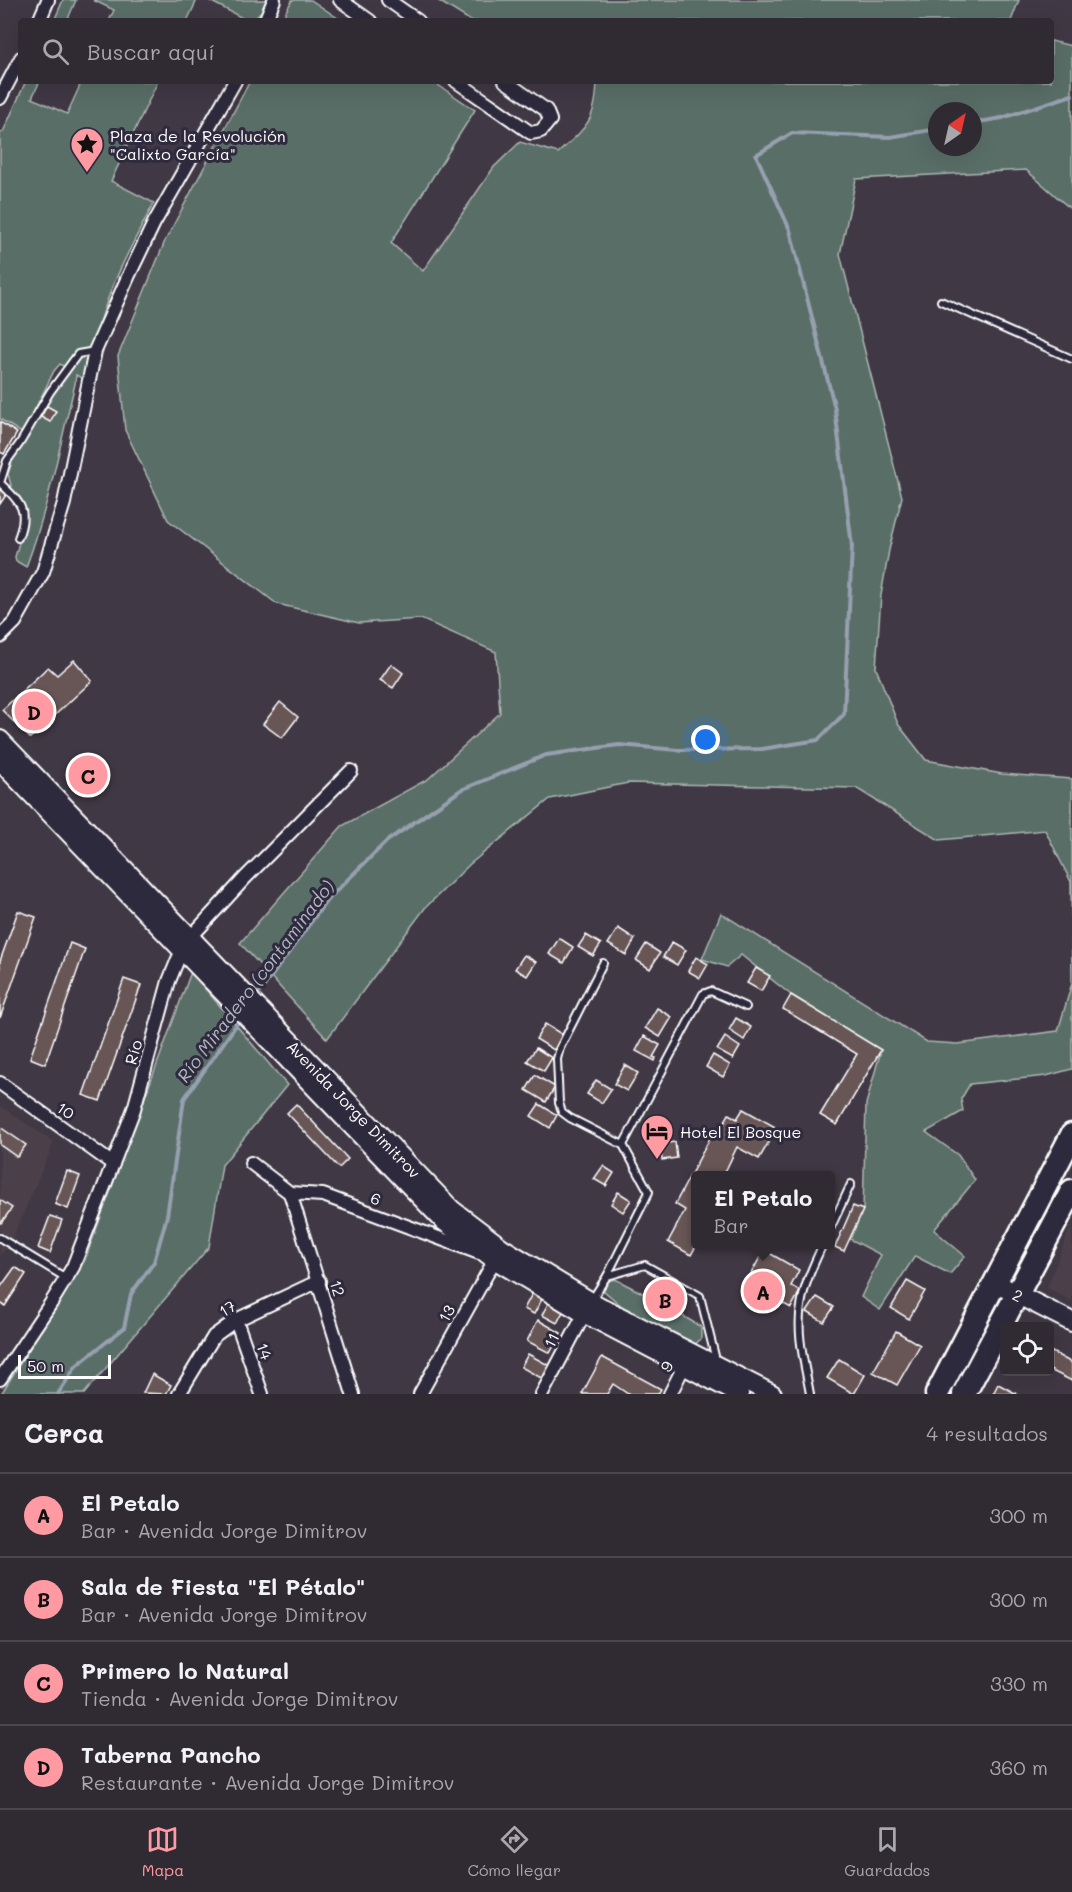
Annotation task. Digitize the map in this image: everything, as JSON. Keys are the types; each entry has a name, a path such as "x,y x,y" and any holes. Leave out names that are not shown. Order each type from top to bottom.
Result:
{"highway":[{"path":"937,1394 1072,1135"},
{"path":"964,1394 1072,1191"}],"main road":[{"name":"Avenida Jorge Dimitrov","path":"0,740 444,1221 588,1307 687,1359 739,1394"},
{"name":"Avenida Jorge Dimitrov","path":"0,761 186,944"},
{"name":"2","path":"995,1283 1072,1322"},
{"name":"Avenida Jorge Dimitrov","path":"687,1359 718,1367 772,1394"}],"street":[{"path":"40,18 48,0"},
{"path":"266,18 274,0"},
{"path":"340,0 366,18"},
{"path":"388,0 414,18"},
{"path":"0,98 18,64"},
{"path":"0,637 15,622 43,572 64,503 95,351 154,223 233,84"},
{"path":"460,84 531,133 541,131 550,120 546,110 509,84"},
{"name":"Río","path":"0,1379 73,1267 134,1109 169,981 186,944 245,878 351,771"},
{"name":"10","path":"0,1083 113,1164"},
{"path":"251,1163 290,1193"},
{"name":"6","path":"290,1193 323,1196 498,1254"},
{"name":"12","path":"290,1193 353,1394"},
{"name":"13","path":"420,1394 498,1254"},
{"name":"17","path":"179,1394 214,1336 236,1320 319,1281"},
{"name":"11","path":"542,1394 588,1307"},
{"name":"14","path":"236,1320 262,1394"},
{"name":"9","path":"670,1394 687,1359"}],"lane":[{"path":"941,301 1072,359"},
{"path":"18,538 23,525 20,502 0,483 7,461 50,392 78,354 95,351"},
{"path":"588,1307 607,1276 650,1192 622,1145 570,1118 562,1112 559,1103 558,1053 603,963"},
{"path":"622,1145 704,994 711,991 746,1007"},
{"path":"835,1218 851,1184"},
{"path":"0,1238 66,1278"},
{"path":"810,1394 800,1338 801,1306 810,1272 821,1249"},
{"path":"607,1276 645,1264 700,1296 718,1367"}],"shaded area":[{"path":"0,1106 54,1142 10,1244 0,1255"},
{"path":"1072,1223 1072,1301 1047,1288"}],"green space":[{"path":"63,0 76,0 68,18 55,18"},
{"path":"93,0 197,0 188,18 110,18 114,10"},
{"path":"208,0 271,0 256,18 242,18"},
{"path":"292,0 311,0 338,18 283,18"},
{"path":"437,0 1019,0 1012,18 466,18"},
{"path":"1054,42 1072,46 1072,210 1026,170 856,179 840,254 902,497 881,595 876,668 898,724 926,760 1002,774 1072,779 1072,983 1071,882 1045,830 939,840 856,788 628,783 550,799 470,864 425,908 327,1039 240,943 342,826 428,779 500,713 496,652 421,619 359,623 277,604 168,520 125,430 118,356 165,241 248,84 436,84 475,110 391,243 423,271 494,167 520,142 558,153 588,123 594,106 597,84 1054,84"},
{"name":"Plaza de la Revolución \"Calixto García\"","path":"25,84 39,84 32,98 67,114 81,84 157,84 111,181 154,203 110,294 85,380 76,375 47,499 26,567 16,561 15,557 23,528 21,512 16,505 8,474 14,456 37,415 70,371 60,364 54,371 23,434 0,419 0,133 3,132"},
{"path":"721,913 927,1042 958,1044 1058,1031 1072,983 1072,1069 1046,1076 970,1084 961,1099 963,1111 926,1132 958,1155 975,1180 934,1230 965,1256 950,1274 915,1256 880,1310 861,1297 881,1255 850,1239 863,1210 866,1104 881,1050 791,995 741,955 727,967 702,959"},
{"path":"191,972 287,1085 222,1165 209,1247 84,1394 1,1394 85,1260"},
{"path":"615,1279 662,1303 701,1327 701,1339 693,1346 624,1308 603,1290 608,1281"}],"building":[{"path":"47,406 56,411 50,422 41,417"},
{"path":"0,422 17,433 4,454 0,452"},
{"path":"0,487 8,492 0,504"},
{"path":"74,660 92,681 30,738 2,710 48,667 57,675"},
{"path":"391,664 403,673 393,688 380,680"},
{"path":"280,702 298,717 282,738 263,724"},
{"path":"18,911 36,917 0,1018 0,961"},
{"path":"618,928 635,939 626,955 608,944"},
{"path":"586,935 601,944 593,956 578,947"},
{"path":"559,938 573,947 564,963 549,954"},
{"path":"672,942 686,950 677,965 663,957"},
{"path":"70,943 85,949 45,1064 30,1058"},
{"path":"646,944 660,953 650,969 636,960"},
{"path":"524,955 536,962 527,976 515,969"},
{"path":"696,957 708,964 700,978 688,971"},
{"path":"756,968 770,976 761,991 747,983"},
{"path":"124,979 141,985 100,1101 83,1095"},
{"path":"791,995 881,1050 837,1125 820,1115 857,1054 783,1009"},
{"path":"657,1008 672,1017 660,1037 645,1028"},
{"path":"736,1018 751,1027 744,1040 729,1030"},
{"path":"545,1024 563,1035 554,1050 536,1039"},
{"path":"644,1036 660,1045 653,1057 656,1058 655,1061 636,1051"},
{"path":"725,1037 740,1047 733,1059 717,1050"},
{"path":"536,1048 552,1058 544,1071 527,1061"},
{"path":"713,1055 730,1065 723,1077 706,1067"},
{"path":"625,1065 638,1073 627,1091 614,1084"},
{"path":"535,1075 555,1087 546,1102 526,1090"},
{"path":"596,1080 611,1089 602,1103 587,1094"},
{"path":"296,1104 348,1159 339,1168 287,1113"},
{"path":"539,1104 557,1115 550,1128 531,1116"},
{"path":"743,1109 777,1128 759,1159 737,1147 725,1171 693,1171 716,1127 720,1130 729,1114 737,1119"},
{"path":"0,1127 26,1145 17,1157 0,1145"},
{"path":"675,1142 677,1158 662,1160 660,1144"},
{"path":"603,1166 614,1173 606,1186 594,1179"},
{"path":"67,1171 80,1176 68,1209 55,1204"},
{"path":"691,1174 691,1249 694,1249 691,1255 668,1242 685,1210 675,1204"},
{"path":"618,1192 631,1200 623,1212 611,1204"},
{"path":"0,1200 12,1208 1,1223 0,1222"},
{"path":"853,1206 863,1210 844,1251 835,1247"},
{"path":"50,1216 62,1220 50,1253 38,1248"},
{"path":"764,1250 799,1270 791,1286 800,1291 791,1308 746,1283"},
{"path":"15,1267 26,1274 5,1306 0,1303 0,1288"},
{"path":"907,1281 925,1291 909,1319 891,1308"},
{"path":"533,1292 543,1297 534,1314 524,1309"},
{"path":"817,1297 834,1307 824,1322 807,1312"},
{"path":"550,1300 565,1308 557,1323 542,1315"},
{"path":"538,1320 561,1333 550,1353 527,1341"},
{"path":"896,1331 920,1345 897,1385 873,1372"},
{"path":"1054,1353 1072,1363 1072,1381 1054,1372"},
{"path":"528,1354 550,1366 543,1379 521,1367"},
{"path":"602,1357 661,1389 658,1394 628,1394 613,1384 607,1394 582,1394"},
{"path":"839,1359 865,1375 854,1394 827,1378"},
{"path":"152,1374 171,1385 166,1394 143,1393"},
{"path":"998,1384 1017,1394 993,1394"}],"waterway":[{"name":"Río Miradero (contaminado)","path":"982,121 1002,118 1072,95"},
{"name":"Río Miradero (contaminado)","path":"256,997 327,900 387,841 461,790 546,755 619,745 678,750 762,749 818,740 844,714 852,546 835,409 790,230 756,155 792,133 890,137 928,131"},
{"name":"Río Miradero (contaminado)","path":"58,1394 76,1366 124,1328 131,1294 154,1262 167,1216 184,1099 241,1018"}],"place":[{"name":"Plaza de la Revolución \"Calixto García\"","path":"87,173"},
{"name":"Taberna Pancho","path":"34,711"},
{"name":"Primero lo Natural","path":"88,775"},
{"name":"Hotel El Bosque","path":"657,1160"},
{"name":"El Petalo","path":"763,1291"},
{"name":"Sala de Fiesta \"El Pétalo\"","path":"665,1299"}]}
